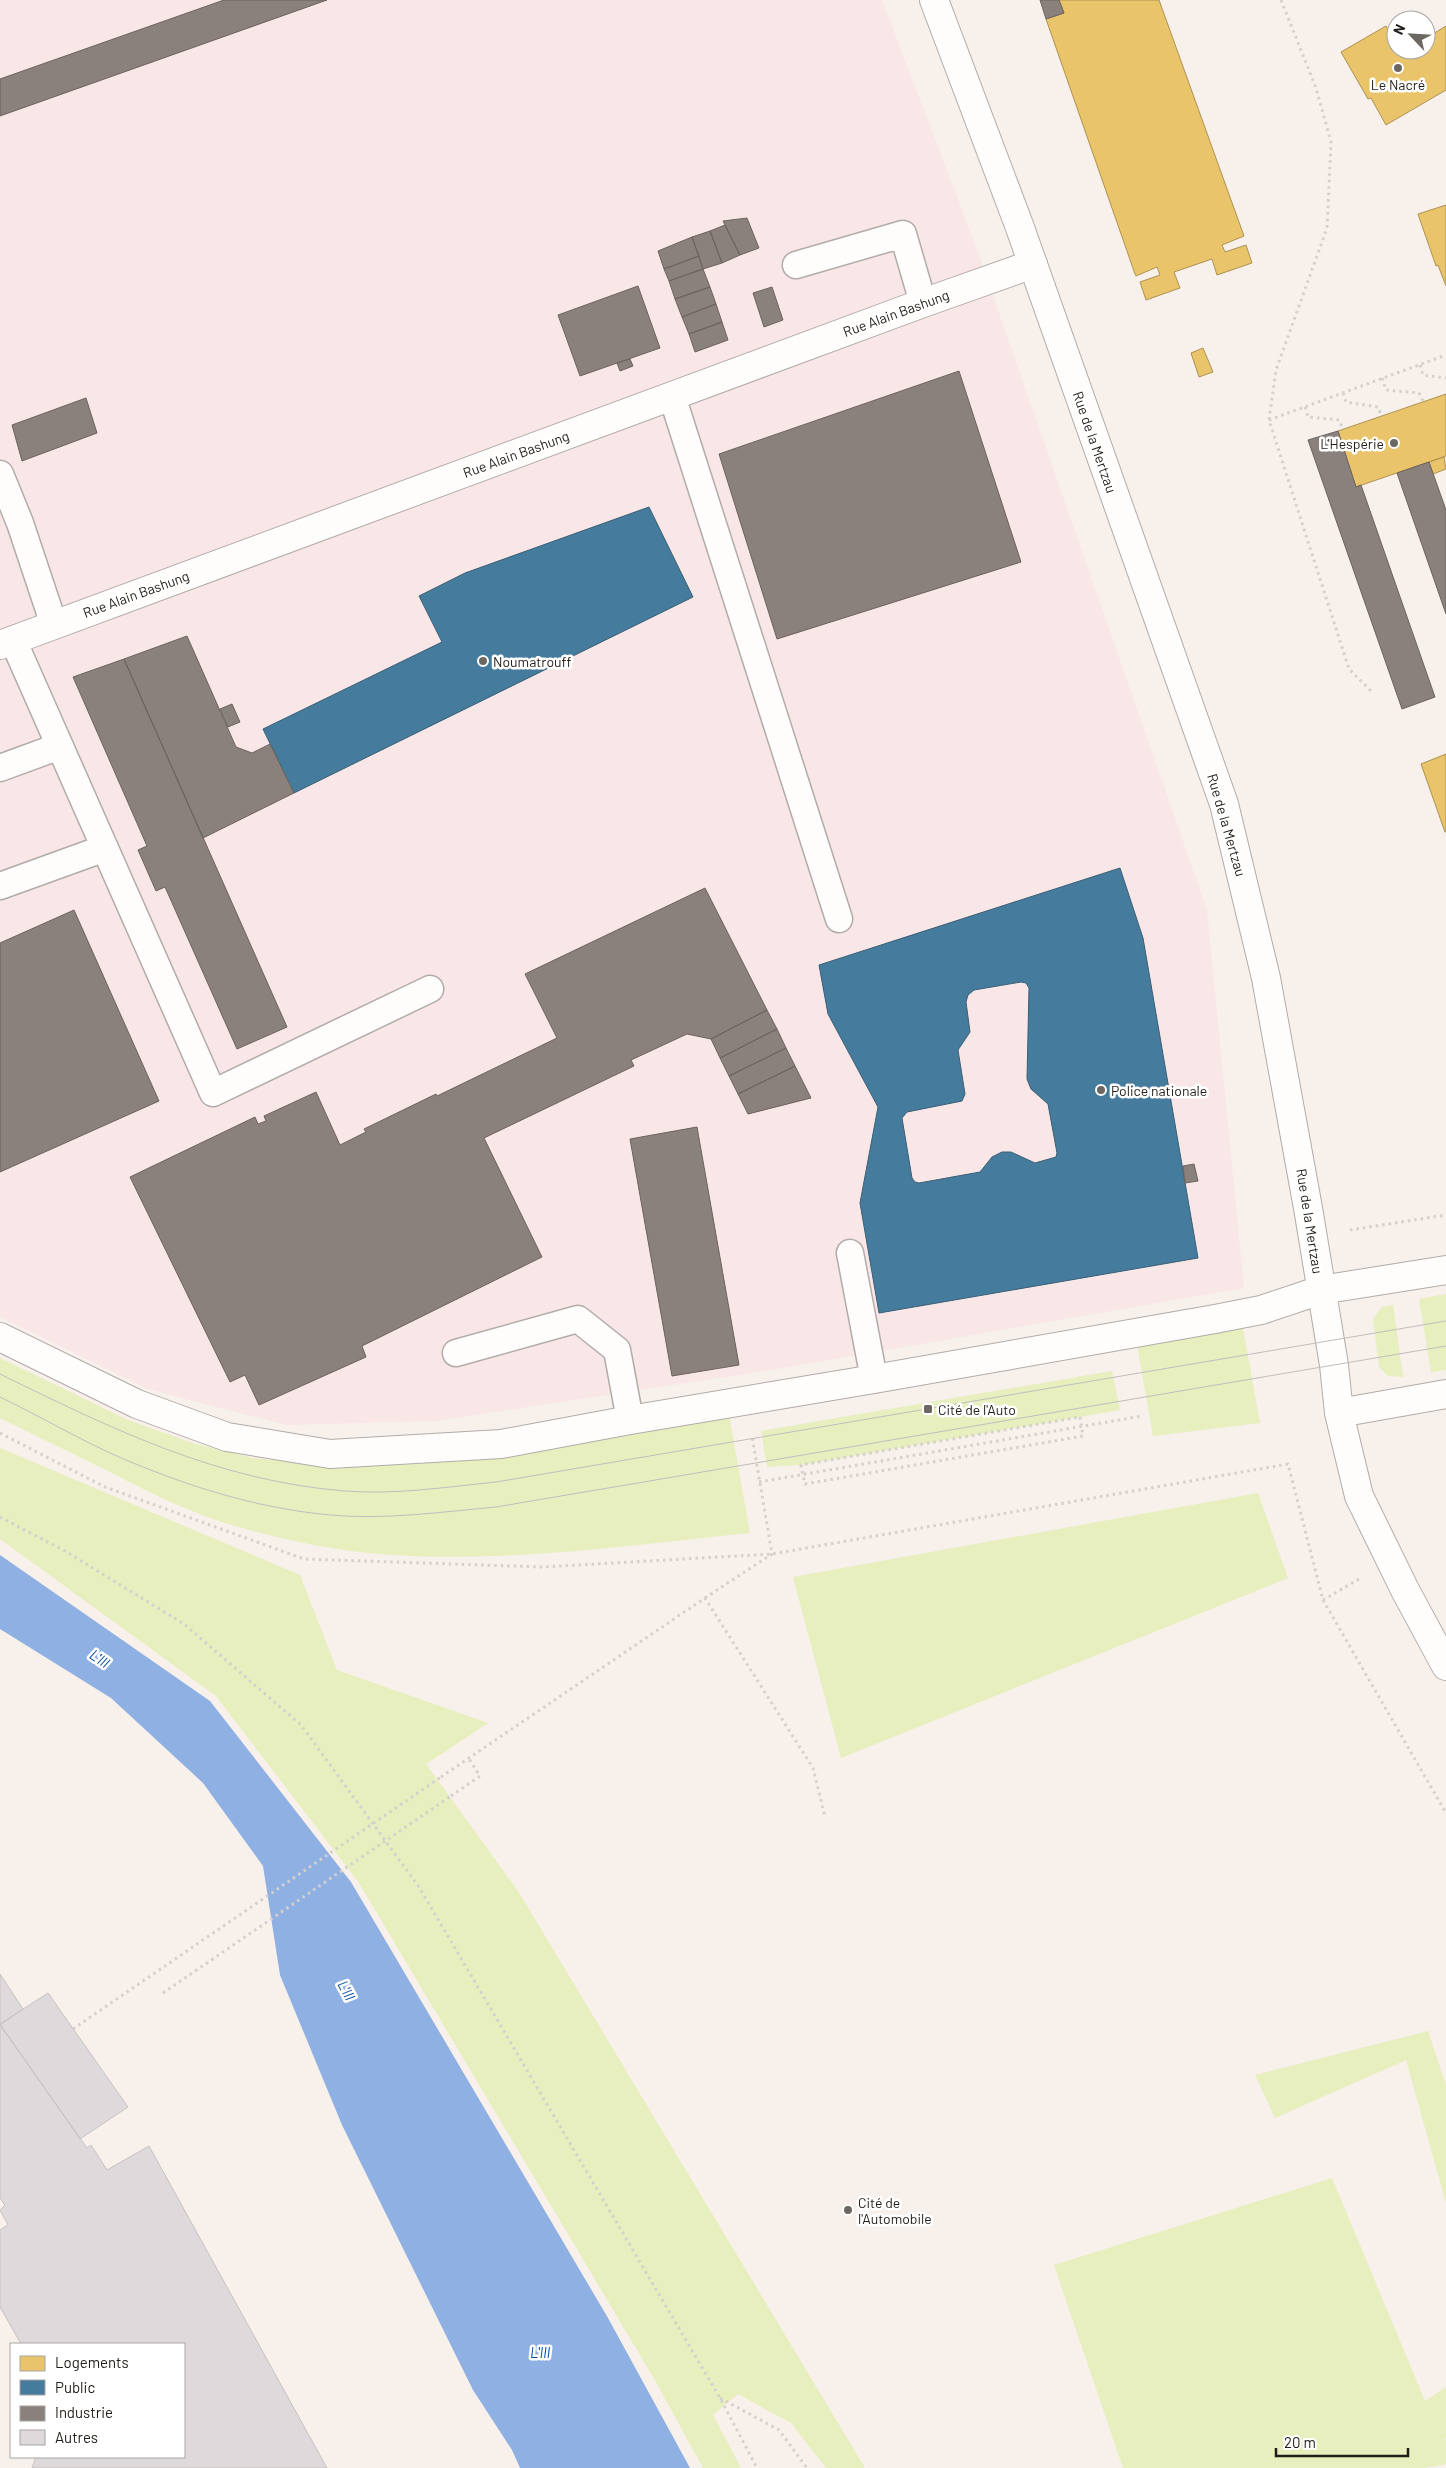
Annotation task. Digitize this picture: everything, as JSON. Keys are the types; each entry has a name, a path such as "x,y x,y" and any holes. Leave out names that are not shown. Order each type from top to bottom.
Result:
{"street":[{"name":"Rue de la Mertzau","path":"934,0 1033,264 1224,804 1266,978 1313,1238 1334,1365 1339,1414 1358,1496 1446,1666"},
{"name":"Rue Alain Bashung","path":"6,642 1033,264"},
{"path":"0,1338 137,1404 227,1438 330,1454 501,1444 1261,1310 1321,1290 1446,1270"},
{"path":"1339,1414 1446,1394"}],"lane":[{"path":"796,265 903,234 923,303"},
{"path":"672,396 839,919"},
{"path":"0,474 20,523 54,624"},
{"path":"6,642 60,746 213,1093 430,989"},
{"path":"0,768 60,746"},
{"path":"0,886 105,848"},
{"path":"850,1253 874,1379"},
{"path":"456,1353 578,1318 617,1350 630,1420"}],"path":[{"path":"1281,0 1316,88 1331,142 1326,228 1276,370 1269,420 1349,669 1371,691"},
{"path":"1269,420 1446,355"},
{"path":"1420,365 1423,375 1446,378"},
{"path":"1382,378 1386,390 1419,393 1423,401"},
{"path":"1343,393 1346,402 1378,407 1381,416"},
{"path":"1305,407 1308,417 1340,420 1342,429"},
{"path":"1313,1238 1446,1215"},
{"path":"746,1401 772,1554"},
{"path":"759,1482 1142,1416"},
{"path":"1080,1417 1081,1427 1083,1436 805,1484 803,1474 802,1465 1080,1417"},
{"path":"0,1433 105,1487 304,1559 542,1567 772,1554 1288,1464 1323,1600 1446,1813"},
{"path":"0,1517 65,1551 184,1624 301,1726 419,1887 720,2398 757,2468"},
{"path":"73,2029 441,1777 772,1554"},
{"path":"705,1598 813,1768 825,1817"},
{"path":"163,1993 480,1776 469,1758"},
{"path":"720,2398 779,2430 807,2468"}],"shaded area":[{"path":"0,0 882,0 975,244 1207,910 1244,1288 765,1371 436,1421 285,1425 148,1389 0,1317"}],"green space":[{"path":"1446,1294 1446,1370 1431,1372 1419,1299"},
{"path":"1393,1305 1403,1377 1388,1376 1379,1367 1373,1319 1382,1307"},
{"path":"1243,1328 1260,1423 1153,1436 1137,1345"},
{"path":"0,1358 128,1420 195,1444 253,1458 329,1466 418,1464 559,1444 729,1415 750,1533 596,1549 491,1556 439,1557 387,1555 337,1549 277,1537 209,1518 178,1505 0,1418"},
{"path":"1112,1371 1120,1410 801,1465 767,1467 761,1431"},
{"path":"0,1448 300,1575 337,1670 488,1723 426,1764 518,1891 865,2468 826,2468 791,2423 738,2394 713,2415 741,2468 703,2468 656,2382 359,1883 216,1696 0,1539"},
{"path":"1258,1493 1288,1578 841,1758 793,1577"},
{"path":"1428,2031 1446,2085 1446,2203 1406,2060 1275,2118 1255,2075"},
{"path":"1332,2178 1425,2401 1446,2387 1446,2438 1441,2440 1446,2439 1446,2464 1425,2468 1123,2468 1054,2265"}],"water":[{"name":"L'Ill","path":"0,1555 210,1701 351,1882 608,2318 690,2468 520,2468 512,2450 473,2390 342,2125 280,1975 263,1866 203,1783 111,1698 0,1629"}],"building: Logements":[{"path":"1059,0 1159,0 1244,236 1222,245 1225,252 1246,245 1252,263 1217,275 1212,259 1174,272 1180,288 1146,300 1140,282 1160,275 1157,267 1136,276 1135,274 1046,19 1064,13"},
{"name":"Le Nacré","path":"1386,26 1386,60 1436,60 1436,32 1446,26 1446,90 1386,125 1371,98 1368,99 1341,52"},
{"path":"1446,205 1446,286 1438,265 1436,266 1418,214"},
{"path":"1203,348 1213,372 1199,377 1191,353"},
{"name":"L'Hespérie","path":"1446,394 1446,456 1356,487 1338,431"},
{"path":"1444,457 1446,469 1433,474 1429,462"},
{"path":"1446,754 1446,832 1445,832 1421,764"}],"building: Public":[{"name":"Noumatrouff","path":"649,507 693,597 294,793 263,729 442,642 419,596 465,573"},
{"name":"Police nationale","path":"1120,868 1143,938 1198,1258 879,1313 860,1203 878,1107 828,1014 819,965","holes":["1021,982 1026,983 1029,988 1027,1079 1031,1089 1048,1104 1057,1153 1056,1157 1035,1163 1011,1152 1002,1152 992,1157 980,1172 919,1183 915,1182 912,1178 902,1118 907,1112 962,1101 965,1094 958,1050 970,1032 966,1002 968,995 974,990"]}],"building: Industrie":[{"path":"224,0 327,0 0,116 0,79"},
{"path":"1040,0 1059,0 1064,13 1046,19"},
{"path":"747,218 759,248 740,255 723,221"},
{"path":"725,225 740,255 722,263 710,231"},
{"path":"710,231 722,263 703,269 692,237"},
{"path":"692,237 699,256 664,269 658,251"},
{"path":"699,256 703,269 669,281 664,269"},
{"path":"703,269 710,287 675,299 669,281"},
{"path":"638,286 660,348 580,376 558,315"},
{"path":"710,287 716,304 682,317 675,299"},
{"path":"772,287 783,320 764,327 753,293"},
{"path":"716,304 722,322 689,334 682,317"},
{"path":"722,322 728,340 695,352 689,334"},
{"path":"630,359 633,366 620,371 617,363"},
{"path":"959,371 1021,562 777,639 719,454"},
{"path":"86,398 97,433 22,461 12,425"},
{"path":"1338,431 1356,487 1361,485 1435,697 1402,709 1308,440"},
{"path":"1429,462 1446,510 1446,614 1397,473"},
{"path":"187,636 236,747 252,753 270,744 294,793 203,838 124,659"},
{"path":"124,659 287,1027 237,1049 165,887 156,891 138,850 147,846 73,677"},
{"path":"232,704 240,722 228,727 220,709"},
{"path":"705,888 767,1010 711,1039 687,1034 631,1060 634,1066 484,1138 542,1257 362,1346 366,1357 259,1405 245,1375 230,1382 130,1177 255,1117 258,1124 266,1121 264,1116 316,1092 340,1145 366,1132 364,1129 557,1038 525,974"},
{"path":"74,910 159,1101 0,1172 0,943"},
{"path":"767,1010 777,1029 720,1058 711,1039"},
{"path":"777,1029 786,1048 729,1076 720,1058"},
{"path":"786,1048 795,1066 738,1094 729,1076"},
{"path":"795,1066 811,1098 748,1114 738,1094"},
{"path":"697,1127 739,1365 672,1376 630,1139"},
{"path":"1194,1164 1198,1181 1185,1183 1183,1166"}],"building: Autres":[{"path":"0,1974 23,2009 0,2025"},
{"path":"48,1993 128,2107 80,2139 0,2024"},
{"path":"0,2025 87,2148 91,2145 107,2170 149,2146 327,2468 32,2468 36,2458 185,2458 185,2343 20,2343 0,2307 0,2230 8,2225 0,2210 5,2205 0,2198"}],"tram line":[{"path":"0,1374 125,1433 210,1464 253,1476 298,1485 345,1491 383,1492 496,1482 1446,1321"},
{"path":"0,1397 88,1443 166,1476 211,1491 258,1504 306,1512 371,1517 496,1507 1446,1346"}],"place":[{"name":"Le Nacré","path":"1398,68"},
{"name":"L'Hespérie","path":"1394,443"},
{"name":"Noumatrouff","path":"483,661"},
{"name":"Police nationale","path":"1101,1090"},
{"name":"Cité de l'Auto","path":"928,1409"},
{"name":"Cité de l'Automobile","path":"848,2210"}]}
